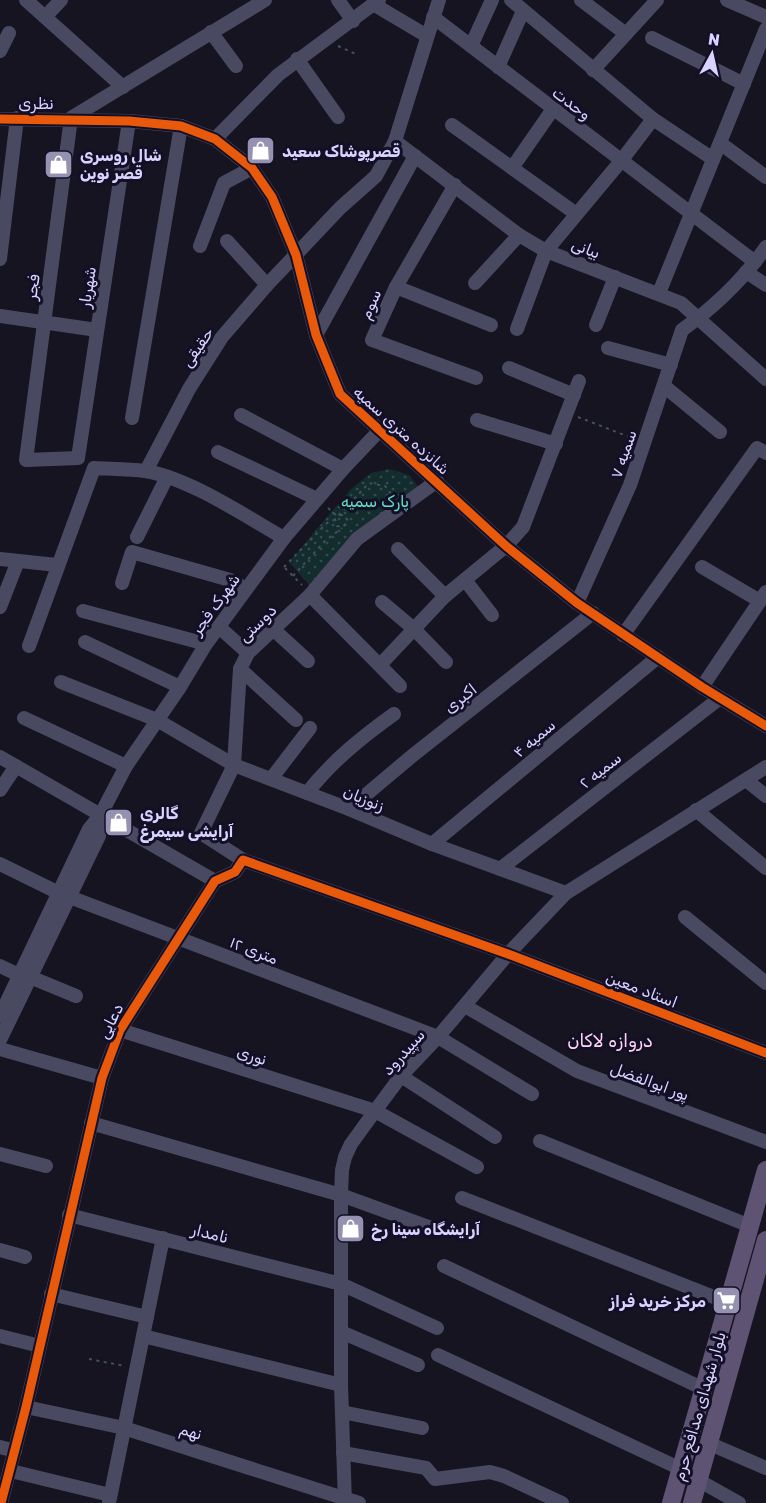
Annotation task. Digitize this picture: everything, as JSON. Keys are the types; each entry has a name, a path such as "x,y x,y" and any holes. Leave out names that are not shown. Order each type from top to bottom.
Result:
{"main road":[{"name":"بلوار شهدای مدافع حرم","path":"671,1503 766,1170"},
{"name":"بلوار شهدای مدافع حرم","path":"692,1503 766,1240"}],"street":[{"path":"26,0 123,87"},
{"path":"45,17 61,0"},
{"path":"338,0 353,21"},
{"name":"حقیقی","path":"146,471 189,389 222,337 267,285 340,208 376,176 395,141 439,0"},
{"path":"471,46 492,0"},
{"path":"511,0 653,119 713,159"},
{"path":"581,0 626,34"},
{"path":"727,0 766,17"},
{"path":"593,70 653,1"},
{"name":"نظری","path":"0,119 71,118 259,2"},
{"path":"215,139 278,75 376,2 427,36"},
{"path":"498,67 523,11"},
{"name":"وحدت","path":"433,17 691,214 751,267 766,285"},
{"path":"659,293 766,28"},
{"path":"211,32 236,66"},
{"path":"0,51 9,33"},
{"path":"651,38 744,84"},
{"path":"297,59 338,117"},
{"path":"512,168 553,109"},
{"path":"0,258 17,118"},
{"name":"شانزده متری سمیه","path":"71,118 182,126 215,139 252,168 272,197 296,255 316,335 340,394 506,546 577,603 702,687 766,726"},
{"name":"فجر","path":"71,118 26,460 78,458"},
{"path":"518,329 546,251 653,119"},
{"name":"شهریار","path":"78,458 129,121"},
{"path":"452,125 575,213"},
{"path":"132,418 182,126"},
{"name":"بیانی","path":"395,141 519,235 546,251 681,303 766,379"},
{"path":"720,143 766,177"},
{"path":"316,335 416,156"},
{"path":"200,246 224,183 252,168"},
{"name":"سوم","path":"455,185 396,287 372,340 476,378"},
{"path":"475,283 519,235"},
{"path":"227,241 267,285"},
{"name":"سمیه ۷","path":"577,603 630,485 682,330 697,319 751,267 766,247"},
{"path":"596,325 615,277"},
{"path":"396,287 491,326"},
{"path":"0,316 97,330"},
{"path":"608,348 670,365"},
{"path":"509,368 574,395"},
{"path":"380,665 445,596 506,546 523,527 579,381"},
{"path":"664,386 720,432"},
{"path":"241,414 343,469"},
{"path":"477,420 556,444"},
{"name":"شهرک فجر","path":"0,1040 25,976 64,895 89,829 101,814 126,766 180,687 206,644 284,538 379,431"},
{"path":"623,635 757,448 766,453"},
{"path":"218,452 317,499"},
{"path":"29,646 94,468 146,471 167,477 196,489 284,538"},
{"path":"137,537 167,477"},
{"name":"دوستی","path":"243,860 201,832 234,765 240,669 248,653 310,595 357,539 437,482"},
{"path":"398,549 445,596"},
{"path":"122,583 132,552 230,580 246,589"},
{"path":"0,559 57,565"},
{"path":"0,607 18,561"},
{"path":"702,567 763,597 702,687"},
{"path":"465,580 492,615"},
{"path":"310,595 400,686"},
{"path":"381,602 414,629 446,662"},
{"path":"83,611 206,644"},
{"name":"اکبری","path":"349,810 412,756 592,613"},
{"path":"219,627 248,653"},
{"path":"273,629 308,661"},
{"path":"85,642 180,687"},
{"name":"سمیه ۴","path":"432,844 657,657"},
{"path":"240,669 296,720"},
{"name":"زنوزیان","path":"61,682 157,720 234,765 432,844 566,893"},
{"name":"سمیه ۲","path":"500,869 720,698"},
{"path":"307,793 323,773 361,737 394,714"},
{"path":"24,718 126,766"},
{"path":"271,779 310,728"},
{"path":"0,757 215,881"},
{"path":"0,790 16,766"},
{"name":"سپیدرود","path":"345,1500 341,1385 340,1195 342,1170 351,1144 401,1076 438,1037 508,954 566,893 766,766"},
{"path":"746,780 766,796"},
{"path":"696,810 766,868"},
{"path":"243,860 508,954"},
{"name":"دعایی","path":"1,1503 26,1407 102,1078 120,1030 215,881 235,872 243,860"},
{"name":"۱۲ متری","path":"0,864 64,895 438,1037 532,1094"},
{"path":"685,917 766,983"},
{"name":"استاد معین","path":"508,954 766,1053"},
{"path":"0,966 76,996"},
{"name":"شهرک فجر","path":"0,1016 25,976"},
{"name":"پور ابوالفضل","path":"465,1006 577,1071 766,1142"},
{"name":"نوری","path":"120,1030 375,1111 477,1167"},
{"path":"0,1049 102,1078"},
{"path":"401,1076 495,1137"},
{"path":"91,1123 340,1195 436,1230"},
{"path":"540,1141 750,1226"},
{"path":"0,1154 46,1166"},
{"path":"462,1198 729,1304"},
{"name":"نامدار","path":"69,1215 341,1284 437,1328"},
{"path":"10,1472 110,1499 164,1238"},
{"path":"0,1250 25,1257"},
{"path":"444,1266 704,1389"},
{"path":"51,1294 147,1317"},
{"path":"341,1332 418,1365"},
{"path":"0,1335 40,1346"},
{"path":"143,1336 341,1385"},
{"path":"438,1355 681,1469"},
{"name":"نهم","path":"26,1407 124,1428 359,1503"},
{"path":"342,1412 422,1428"},
{"path":"708,1443 766,1468"},
{"path":"0,1447 15,1451"},
{"path":"343,1453 426,1468 435,1479 490,1472 504,1476 562,1503"},
{"path":"698,1480 739,1503"}],"path":[{"path":"324,41 356,54"},
{"path":"567,413 644,443"},
{"path":"284,567 369,483 385,486 394,498"},
{"path":"293,576 325,541 348,521 344,515 340,514"},
{"path":"335,519 337,526 343,527"},
{"path":"272,555 310,595"},
{"path":"89,1359 136,1368"}],"green space":[{"name":"پارک سمیه","path":"390,469 409,475 421,490 312,588 289,562 351,489 371,473"}],"cycle path":[{"path":"0,119 129,121 181,126 215,139 252,168 272,197 296,255 316,335 340,394 506,546 577,603 702,687 766,726"},
{"path":"1,1503 26,1407 102,1078 120,1030 215,881 235,872 243,860 508,954 766,1053"}],"place":[{"name":"قصرپوشاک سعید","path":"261,151"},
{"name":"شال روسری قصر نوین","path":"59,164"},
{"name":"گالری آرایشی سیمرغ","path":"119,822"},
{"name":"آرایشگاه سینا رخ","path":"350,1229"},
{"name":"مرکز خرید فراز","path":"727,1301"}],"district":[{"name":"دروازه لاکان","path":"610,1041"}]}
